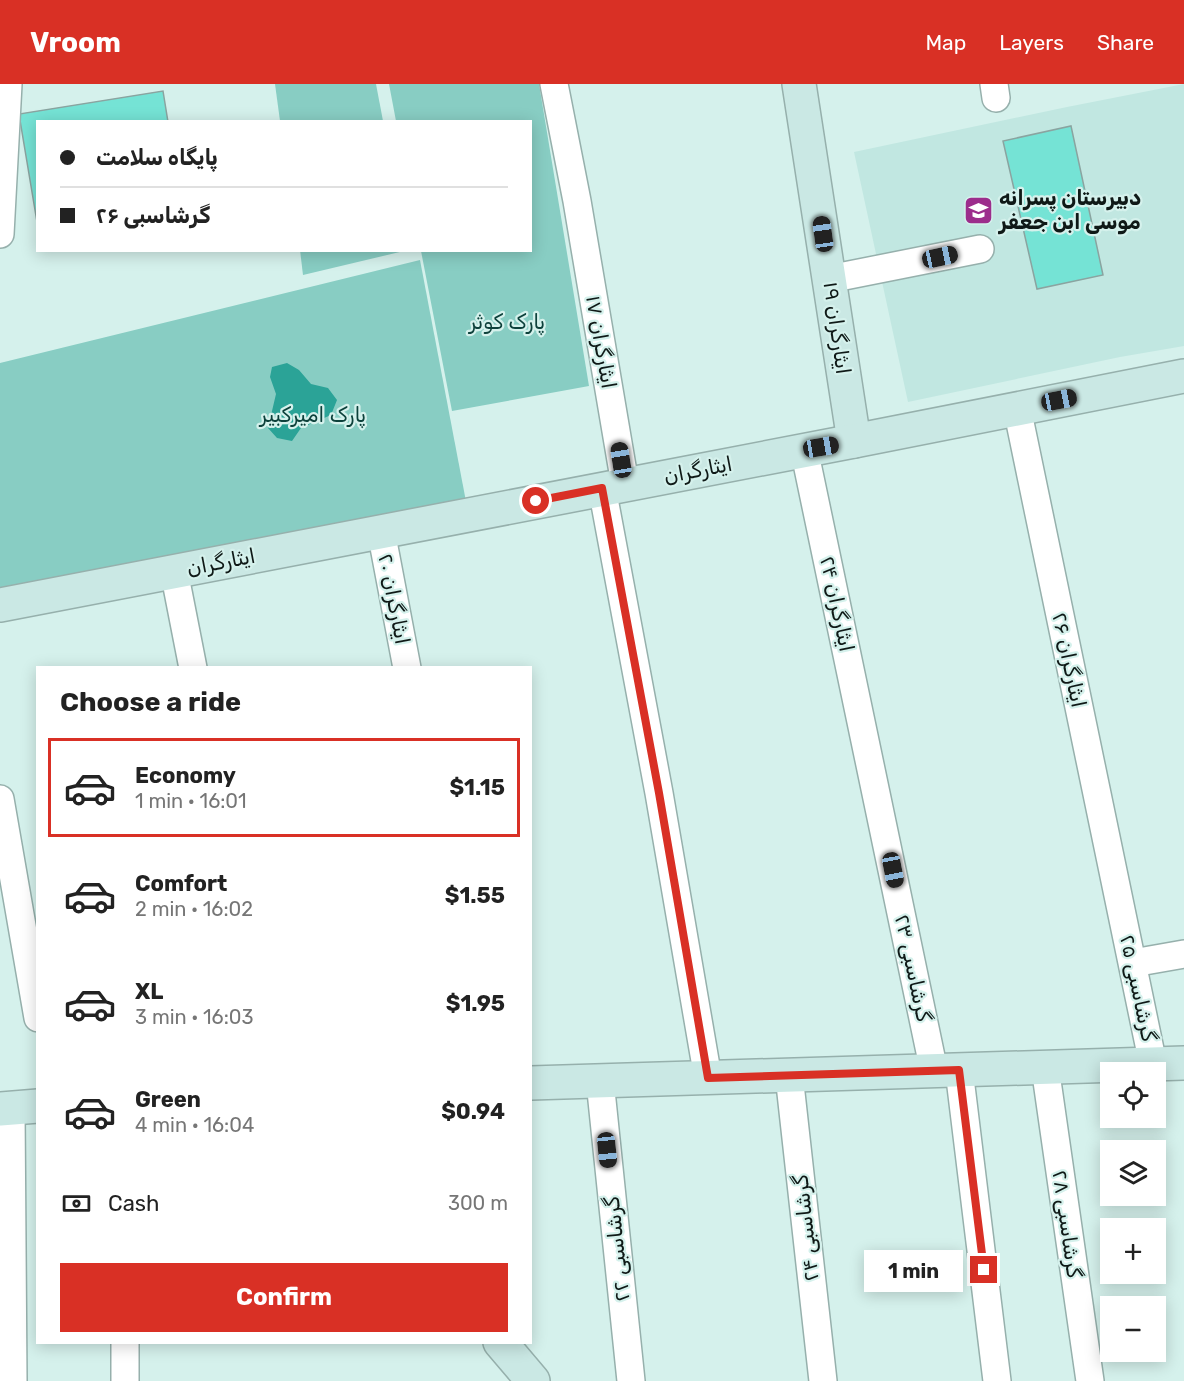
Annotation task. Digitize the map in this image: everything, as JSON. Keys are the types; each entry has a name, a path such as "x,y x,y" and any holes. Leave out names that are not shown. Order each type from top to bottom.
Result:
{"street":[{"path":"0,234 8,84"},
{"name":"ایثارگران ۱۷","path":"554,84 577,201 614,486 659,793 708,1078"},
{"name":"ایثارگران ۱۹","path":"799,84 810,143 854,441"},
{"path":"829,279 980,249"},
{"name":"ایثارگران","path":"0,605 1184,376"},
{"name":"ایثارگران ۲۶","path":"1017,408 1122,913"},
{"name":"ایثارگران ۲۴","path":"804,449 870,759"},
{"name":"ایثارگران ۲۰","path":"381,531 407,666"},
{"path":"174,571 193,666"},
{"name":"گرشاسبی ۲۳","path":"870,759 947,1070 997,1381"},
{"path":"0,799 36,1006"},
{"name":"گرشاسبی ۲۵","path":"1122,913 1133,963 1169,1063"},
{"path":"1133,963 1184,954"},
{"path":"532,1083 1169,1063"},
{"name":"گرشاسبی ۲۸","path":"1045,1067 1090,1381"},
{"name":"گرشاسبی ۲۴","path":"789,1075 823,1381"},
{"name":"گرشاسبی ۲۲","path":"600,1081 631,1381"},
{"path":"14,1381 16,1108"},
{"path":"125,1344 125,1381"},
{"path":"502,1344 533,1381"}],"shaded area":[{"name":"دبیرستان پسرانه موسی ابن جعفر","path":"1184,84 1184,346 1120,357 908,402 854,152"},
{"path":"287,363 299,370 311,384 328,388 337,400 331,415 301,428 292,441 277,438 268,428 276,394 270,377 272,367"}],"green space":[{"path":"275,84 376,84 383,120 280,120"},
{"name":"پارک کوثر","path":"389,84 539,84 589,386 452,411 421,252 532,252 532,120 396,120"},
{"path":"300,252 400,252 303,275"},
{"name":"پارک امیرکبیر","path":"420,260 468,512 0,591 0,363"}],"building":[{"path":"163,91 168,120 36,120 36,216 19,114"},
{"path":"1071,126 1103,275 1037,289 1003,141"}],"place":[{"name":"دبیرستان پسرانه موسی ابن جعفر","path":"978,210"}],"route":[{"path":"536,501 602,488 659,793 708,1078 959,1070 984,1270"}]}
